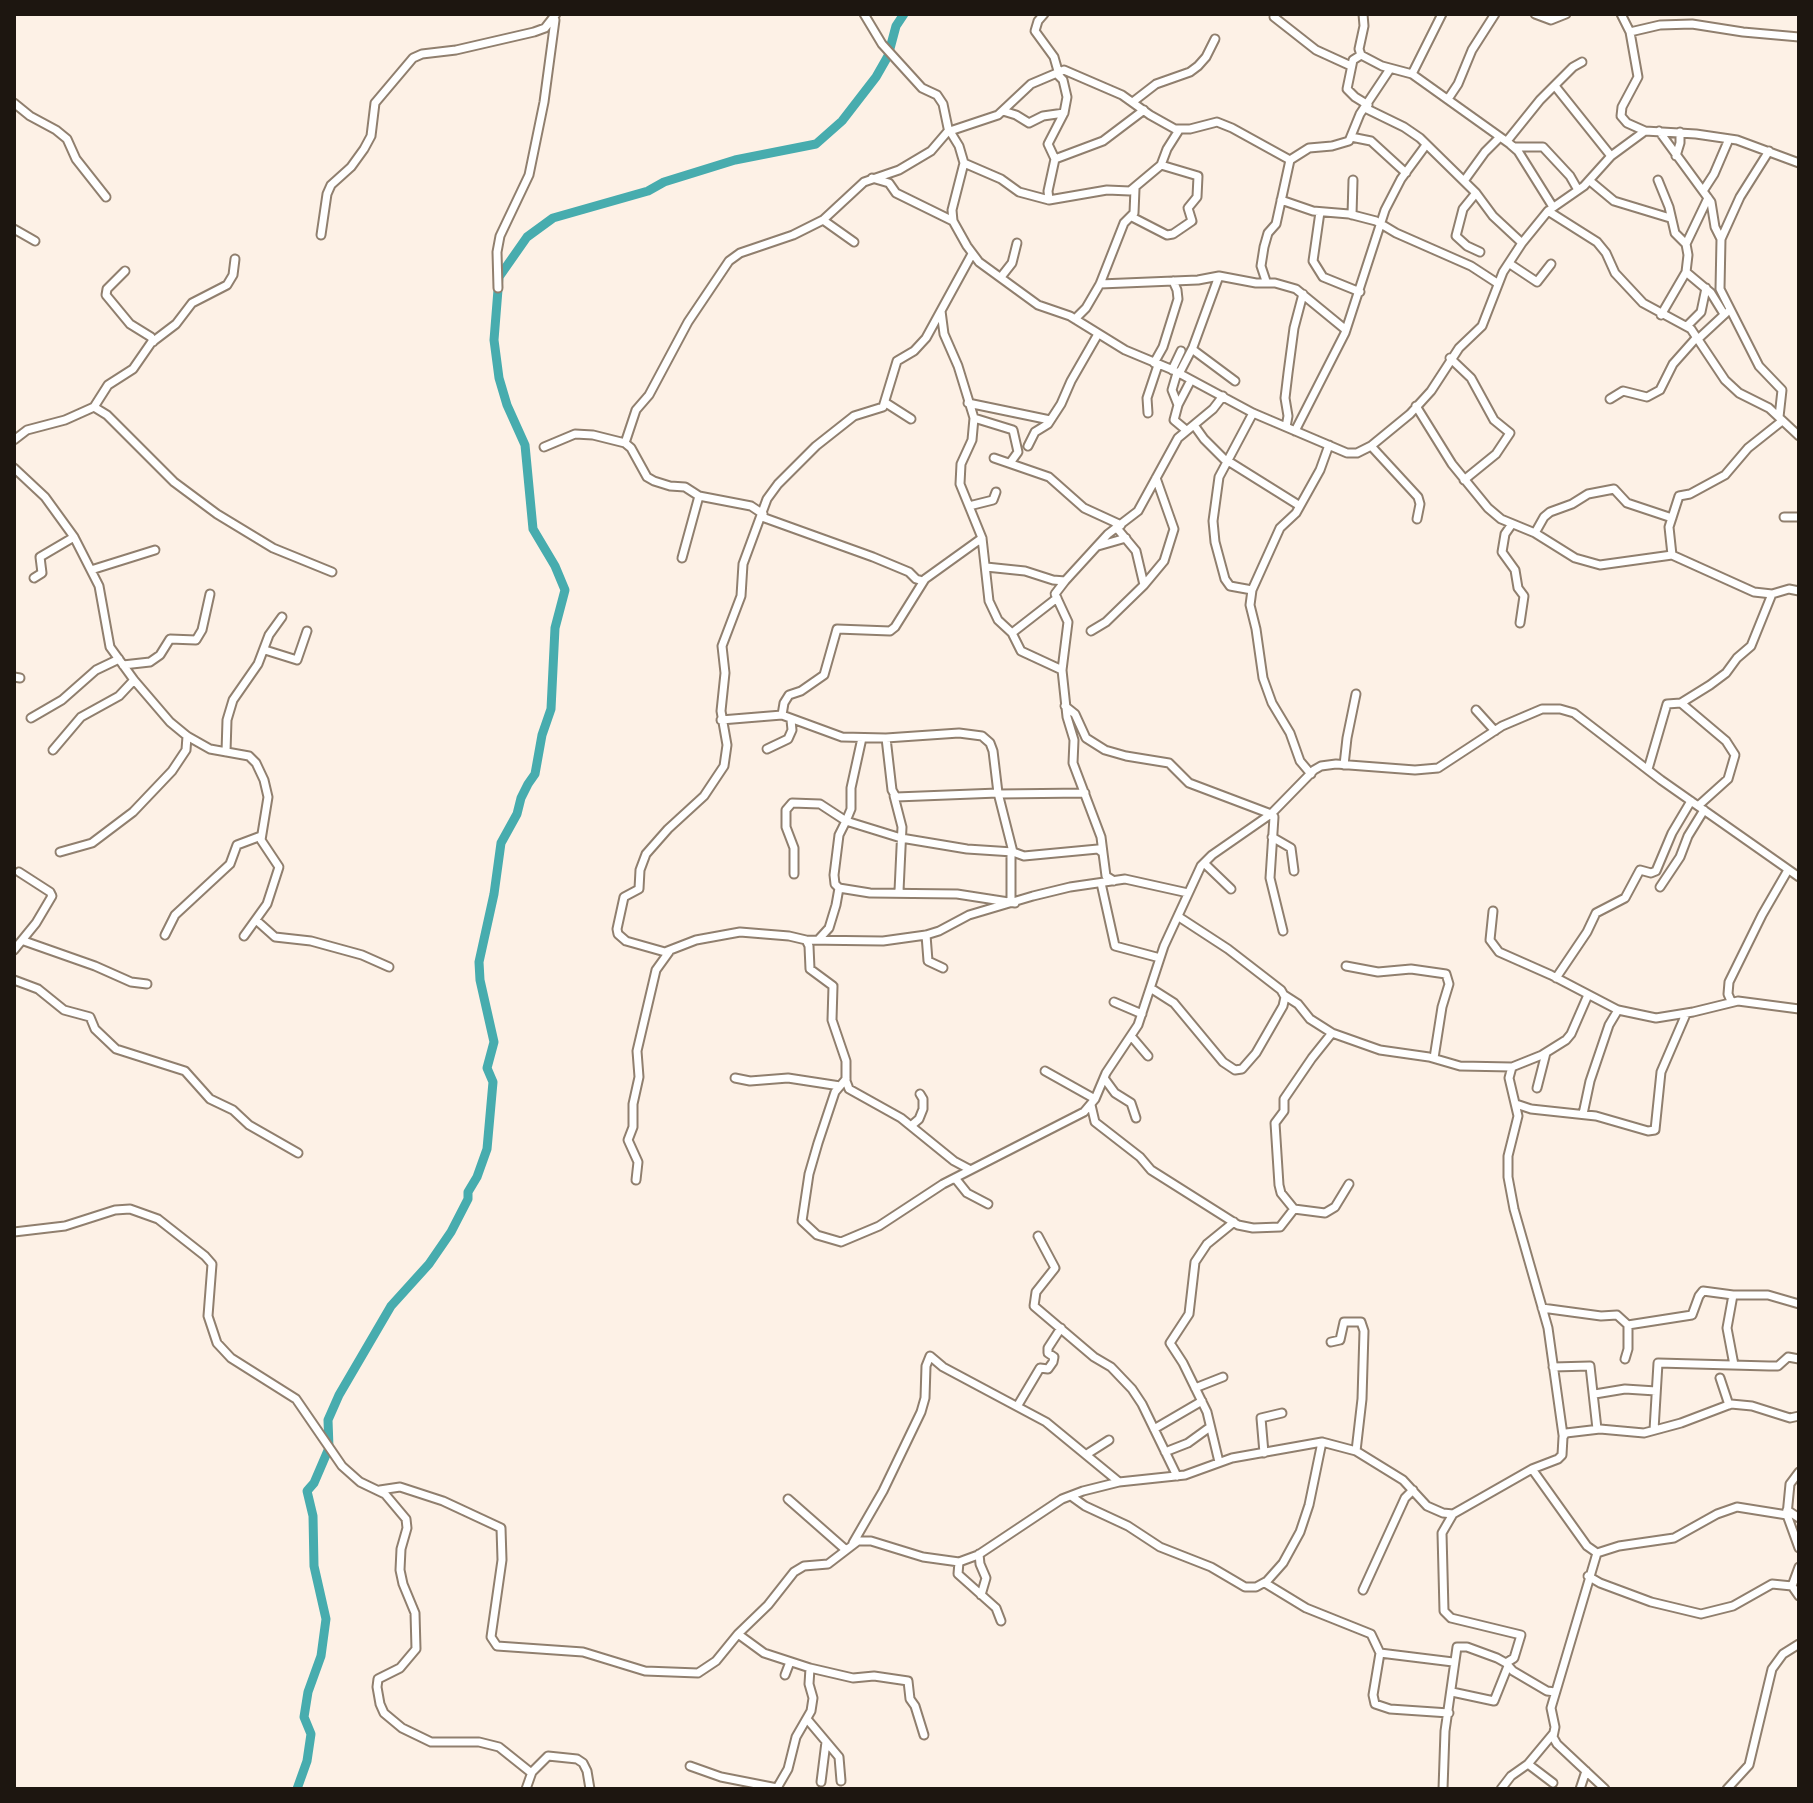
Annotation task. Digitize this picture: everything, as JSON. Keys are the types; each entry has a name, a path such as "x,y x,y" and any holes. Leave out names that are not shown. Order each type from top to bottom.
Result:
{"street":[{"path":"321,235 331,185 351,167 364,149 371,136 375,103 413,58 534,32 545,28 557,14"},
{"path":"498,288 499,244 504,225 529,175 557,14"},
{"path":"864,14 885,47 922,88 940,99 949,130 959,146 964,163 952,210 953,221 972,254 991,272 1038,305 1075,319 1130,353 1176,372 1253,413 1347,453 1357,453 1371,446 1399,424 1431,391 1450,358 1482,326 1497,283 1522,243 1550,209 1590,181 1611,156 1645,131"},
{"path":"1044,14 1035,31 1054,57 1066,91 1064,113 1048,144 1055,159 1049,200"},
{"path":"1361,55 1363,14"},
{"path":"1412,74 1442,14"},
{"path":"1448,99 1472,50 1495,14"},
{"path":"1535,14 1551,20 1566,14"},
{"path":"1621,14 1630,32 1638,80 1624,103 1621,116 1630,126 1645,131 1729,139 1799,163"},
{"path":"1274,17 1316,50 1351,66"},
{"path":"1630,32 1660,25 1692,24 1799,37"},
{"path":"1134,101 1156,84 1198,66 1215,39"},
{"path":"1522,243 1426,145 1404,127 1366,106 1347,89 1355,57 1361,55 1390,69 1412,74 1515,147 1550,209 1597,242 1631,292 1648,308 1687,326 1732,387 1744,397 1769,408 1799,436"},
{"path":"1464,181 1485,152 1503,139 1573,67 1582,62"},
{"path":"1266,281 1261,266 1264,247 1268,233 1276,224 1290,160 1306,149 1341,145 1351,137 1366,106 1390,69"},
{"path":"625,443 636,410 649,395 688,322 729,261 740,253 793,235 823,220 851,192 872,178 899,170 931,151 949,130 1003,111 1031,84 1057,72 1069,71 1134,101 1163,123 1179,130 1223,123 1290,160"},
{"path":"1555,86 1611,156"},
{"path":"14,103 67,139 76,159 106,197"},
{"path":"1055,159 1103,141 1144,110"},
{"path":"1003,111 1029,123 1043,116 1064,113"},
{"path":"1628,144 1631,139 1630,126"},
{"path":"964,163 1001,179 1019,192 1049,200 1107,190 1135,189 1161,165 1179,130"},
{"path":"1659,131 1706,195 1713,208 1715,227 1721,239"},
{"path":"1676,156 1680,132"},
{"path":"1351,137 1371,141 1406,173"},
{"path":"1661,315 1686,272 1686,244 1729,139"},
{"path":"1290,429 1346,330 1380,223 1406,173 1426,145"},
{"path":"1515,147 1543,147 1570,176 1578,190"},
{"path":"1727,312 1720,289 1721,239 1740,197 1769,151"},
{"path":"1132,217 1169,236 1192,221 1188,208 1197,197 1198,176 1161,165"},
{"path":"872,178 889,183 896,193 953,221"},
{"path":"1352,215 1353,180"},
{"path":"1658,180 1675,233 1686,244"},
{"path":"1590,181 1614,201 1670,218"},
{"path":"1075,319 1086,308 1100,284 1124,223 1132,217 1136,208 1135,189"},
{"path":"1476,193 1463,209 1456,236 1480,252"},
{"path":"1281,200 1320,212 1352,215 1380,223 1471,266 1497,283"},
{"path":"1320,212 1313,261 1323,277 1360,292"},
{"path":"823,220 854,242"},
{"path":"14,229 35,241"},
{"path":"1001,277 1012,263 1017,243"},
{"path":"669,952 626,941 618,934 617,923 624,897 639,889 640,870 646,854 704,796 724,766 727,745 721,720 725,673 722,646 741,596 743,564 769,495 810,451 854,416 879,410 886,403 897,361 920,346 954,291 972,254"},
{"path":"14,440 27,430 65,420 94,407 108,385 133,369 153,342 176,324 192,303 227,285 233,275 235,259"},
{"path":"1510,264 1533,282 1537,282 1551,264"},
{"path":"125,271 107,289 106,295 130,324 151,337 153,342"},
{"path":"1672,555 1668,536 1679,496 1690,494 1725,475 1743,452 1780,419 1782,390 1759,366 1727,312 1706,288 1686,272"},
{"path":"1100,284 1219,276 1256,283 1266,281 1291,287 1303,294 1346,330"},
{"path":"1176,372 1192,349 1219,276"},
{"path":"1148,413 1147,398 1178,299 1173,281"},
{"path":"1687,326 1701,312 1706,288"},
{"path":"1290,429 1285,398 1294,328 1303,294"},
{"path":"941,309 944,334 958,366 974,418 972,440 962,458 961,489 982,538 989,601 998,620 1012,633 1021,651 1062,670"},
{"path":"1610,399 1623,391 1647,397 1660,390 1673,364 1727,312"},
{"path":"1028,446 1035,432 1045,427 1061,404 1098,334"},
{"path":"1192,349 1235,381"},
{"path":"1178,405 1172,391 1181,351"},
{"path":"1450,358 1471,378 1494,420 1510,433 1496,454 1464,480"},
{"path":"1186,430 1174,420 1191,380"},
{"path":"1012,633 1056,594 1097,546 1138,511 1171,447 1223,396"},
{"path":"886,403 911,419"},
{"path":"968,403 1050,420"},
{"path":"1416,406 1464,480 1494,514 1535,533 1572,557 1595,564 1672,555 1754,592 1799,591"},
{"path":"94,407 104,413 174,482 217,514 273,548 332,572"},
{"path":"1252,590 1227,584 1215,542 1213,521 1217,483 1253,413"},
{"path":"974,418 1013,430 1018,452 1010,463"},
{"path":"1194,425 1228,462 1300,506"},
{"path":"544,447 575,434 625,443 647,477 670,486 685,487 699,496 751,506 762,516 883,561 923,581"},
{"path":"1311,774 1300,761 1263,678 1250,608 1252,590 1280,528 1291,520 1300,506 1320,470 1329,445"},
{"path":"1371,446 1418,497 1417,519"},
{"path":"994,458 1049,477 1084,508 1118,526 1136,551 1144,585"},
{"path":"14,468 45,497 74,537 102,596 107,639 134,680 170,722 187,736 210,749 254,759 268,797 261,836 279,867 267,904 244,936"},
{"path":"1091,631 1106,622 1164,561 1174,529 1156,478"},
{"path":"1535,533 1550,512 1588,494 1616,488 1627,503 1672,518"},
{"path":"969,506 991,501 996,492"},
{"path":"682,558 699,496"},
{"path":"1784,517 1799,517"},
{"path":"1512,524 1503,539 1502,552 1515,570 1518,588 1524,596 1520,623"},
{"path":"34,578 42,573 40,557 74,537"},
{"path":"782,715 786,698 814,684 824,675 837,629 890,631 923,581 982,538"},
{"path":"1097,546 1126,538"},
{"path":"91,570 155,550"},
{"path":"986,567 1025,571 1065,581"},
{"path":"1053,580 1068,622 1062,670 1065,706 1074,740 1073,763 1101,837 1104,871 1114,881"},
{"path":"31,718 62,700 96,670 121,662 150,662 160,655 170,639 196,640 202,630 210,594"},
{"path":"1648,769 1665,707 1670,703 1681,703 1726,673 1751,646 1772,594"},
{"path":"226,752 227,720 233,700 258,664 269,635 282,617"},
{"path":"265,650 297,660 307,631"},
{"path":"53,750 81,717 119,696 134,680"},
{"path":"1344,765 1356,694"},
{"path":"1556,978 1596,913 1623,899 1640,870 1649,873 1656,871 1672,833 1732,772 1735,755 1726,741 1681,703"},
{"path":"1065,706 1075,714 1086,738 1105,750 1169,763 1189,783 1272,815"},
{"path":"806,940 810,969 833,986 832,1020 846,1061 843,1082 832,1099 809,1174 802,1221 809,1230 828,1239 845,1242 879,1226 955,1178 1079,1116 1093,1102 1142,1014 1160,958 1204,863 1272,815 1321,766 1438,768 1495,731 1534,711 1550,708 1565,710 1574,713 1799,877"},
{"path":"1476,710 1495,731"},
{"path":"721,720 782,715 842,737 886,738 959,733 982,736 993,751 1012,852 1013,902"},
{"path":"767,749 788,739 792,730 791,720"},
{"path":"60,852 92,843 133,812 172,771 186,750 187,736"},
{"path":"862,738 851,788 851,809 840,829 835,884 839,888 870,893 957,894 1013,902"},
{"path":"886,738 888,769 902,827 899,891"},
{"path":"894,796 1085,793"},
{"path":"794,874 794,848 785,822 788,805 792,803 820,804 846,821 901,838 967,849 1012,852 1024,856 1095,849 1103,853"},
{"path":"1660,887 1680,857 1698,806"},
{"path":"1272,815 1270,885 1283,931"},
{"path":"165,935 175,915 230,864 237,845 261,836"},
{"path":"1272,837 1290,847 1294,871"},
{"path":"1204,863 1231,889"},
{"path":"1731,1001 1729,982 1788,870"},
{"path":"14,950 24,941 52,896 19,872"},
{"path":"636,1180 638,1162 628,1140 633,1127 633,1104 639,1077 637,1051 656,970 669,952 696,940 740,932 806,940 865,942 926,935 969,915 1013,902 1070,887 1114,881 1142,881 1188,893"},
{"path":"1101,883 1115,946 1160,958"},
{"path":"819,939 829,928 839,888"},
{"path":"1493,911 1490,940 1496,949 1618,1010 1656,1018 1686,1014 1731,1001 1799,1009"},
{"path":"1179,917 1228,949 1298,1004 1310,1019 1332,1033 1380,1050 1434,1058 1460,1066 1512,1067 1546,1053 1571,1034 1588,995"},
{"path":"256,920 275,937 311,941 362,955 389,967"},
{"path":"926,935 928,961 943,968"},
{"path":"24,941 131,982 147,984"},
{"path":"1346,966 1378,972 1411,969 1446,974 1449,984 1434,1058"},
{"path":"14,980 38,989 64,1010 90,1017 95,1029 116,1049 185,1071 210,1099 298,1153"},
{"path":"1152,989 1174,1003 1223,1062 1235,1070 1245,1067 1262,1046 1281,1011 1284,995"},
{"path":"1114,1002 1142,1014"},
{"path":"1583,1114 1590,1081 1611,1018 1618,1010"},
{"path":"1516,1104 1531,1109 1583,1114 1648,1131 1655,1130 1661,1072 1686,1014"},
{"path":"1332,1033 1284,1099 1284,1111 1274,1127 1279,1185 1281,1193 1294,1209 1328,1212 1337,1205 1349,1184"},
{"path":"1131,1036 1148,1056"},
{"path":"1537,1088 1546,1053"},
{"path":"1452,1692 1494,1701 1521,1635 1451,1618 1444,1611 1442,1533 1453,1514 1532,1469 1561,1457 1563,1435 1542,1308 1508,1177 1508,1156 1518,1121 1509,1078 1512,1067"},
{"path":"1045,1071 1093,1102"},
{"path":"735,1078 750,1081 799,1079 843,1082 849,1089 912,1125 954,1161 971,1170"},
{"path":"1104,1078 1115,1093 1131,1103 1136,1118"},
{"path":"912,1125 923,1109 920,1094"},
{"path":"1093,1102 1093,1120 1113,1138 1157,1174 1234,1222 1251,1228 1277,1228 1283,1225 1294,1209"},
{"path":"955,1178 967,1193 988,1204"},
{"path":"14,1232 65,1226 120,1209 130,1209 158,1219 185,1238 212,1264 208,1316 217,1343 231,1358 296,1399 342,1466 360,1482 380,1490 403,1514 407,1523 400,1570 415,1613 417,1637 413,1655 400,1668 378,1679 380,1704 392,1721 424,1739 447,1743 489,1743 532,1772"},
{"path":"1219,1462 1202,1401 1170,1343 1189,1314 1195,1262 1207,1244 1234,1222"},
{"path":"1038,1236 1055,1269 1036,1292 1033,1305 1121,1377 1141,1401 1177,1476"},
{"path":"1628,1325 1692,1315 1703,1291 1768,1295 1799,1304"},
{"path":"1733,1295 1727,1328 1734,1365"},
{"path":"1542,1308 1601,1316 1617,1315 1628,1325 1625,1359"},
{"path":"1331,1342 1341,1339 1344,1322 1361,1322 1364,1331 1362,1409 1356,1451"},
{"path":"1018,1405 1040,1368 1048,1369 1053,1362 1054,1357 1048,1353 1048,1348 1061,1328"},
{"path":"380,1490 400,1487 443,1501 501,1528 502,1560 491,1637 499,1647 583,1652 645,1671 698,1673 716,1661 794,1572 804,1566 828,1564 853,1543 891,1476 921,1412 929,1357 1046,1422 1119,1482"},
{"path":"1654,1430 1656,1371 1661,1361 1778,1366 1786,1358 1799,1359"},
{"path":"1553,1367 1590,1366 1597,1429"},
{"path":"1195,1388 1223,1377"},
{"path":"1720,1378 1729,1405"},
{"path":"1595,1394 1625,1389 1656,1391"},
{"path":"1154,1429 1202,1401"},
{"path":"1563,1435 1597,1429 1640,1433 1681,1423 1729,1405 1752,1406 1790,1418 1799,1416"},
{"path":"1264,1453 1261,1418 1282,1413"},
{"path":"1165,1452 1188,1443 1210,1427"},
{"path":"1087,1454 1109,1440"},
{"path":"853,1543 871,1541 923,1557 959,1562 979,1554 1071,1496 1119,1482 1177,1476 1219,1462 1322,1442 1356,1451 1413,1490 1427,1506 1453,1514"},
{"path":"1071,1496 1160,1547 1211,1567 1245,1587 1256,1587 1265,1583 1288,1557 1300,1532 1322,1442"},
{"path":"1532,1469 1587,1546 1597,1553"},
{"path":"1799,1472 1790,1484 1787,1512 1799,1548"},
{"path":"1363,1590 1405,1498 1413,1490"},
{"path":"788,1499 846,1550"},
{"path":"1597,1553 1619,1546 1674,1538 1717,1514 1737,1507 1787,1512 1799,1518"},
{"path":"1501,1789 1528,1764 1553,1734 1555,1727 1551,1703 1597,1553"},
{"path":"979,1554 986,1578 981,1595"},
{"path":"959,1562 958,1574 996,1608 1001,1621"},
{"path":"1792,1586 1799,1567"},
{"path":"1588,1576 1651,1602 1701,1614 1733,1606 1769,1585 1792,1586"},
{"path":"1265,1583 1306,1608 1371,1634 1380,1653 1373,1695 1375,1704 1390,1709 1449,1713"},
{"path":"1792,1586 1799,1596"},
{"path":"738,1634 764,1653 810,1668 853,1678 874,1676 908,1681 910,1699 924,1735"},
{"path":"1727,1789 1749,1765 1772,1669 1783,1654 1799,1644"},
{"path":"1443,1789 1445,1731 1456,1649 1462,1647 1507,1664 1513,1671 1547,1691 1555,1692"},
{"path":"1380,1653 1453,1662"},
{"path":"785,1675 790,1662"},
{"path":"690,1766 721,1777 777,1788 788,1769 796,1737 807,1719 813,1698 809,1684 810,1668"},
{"path":"807,1719 839,1757 841,1781"},
{"path":"1553,1734 1557,1744 1605,1789"},
{"path":"821,1782 826,1742"},
{"path":"526,1789 532,1772 548,1756 577,1759 587,1771 590,1789"},
{"path":"1528,1764 1553,1783"},
{"path":"1580,1789 1586,1771"}],"waterway":[{"path":"297,1789 307,1761 311,1734 304,1717 308,1692 321,1656 326,1619 314,1566 313,1516 307,1491 314,1483 329,1448 328,1420 339,1395 391,1306 429,1264 451,1232 468,1199 468,1192 487,1149 493,1082 487,1068 494,1042 479,962 501,843 535,774 542,735 551,709 555,628 565,590 533,529 525,445 499,378 494,340 499,277 527,237 553,218 648,191 664,182 735,160 816,144 842,121 876,77 888,56 896,26 904,14"}]}
